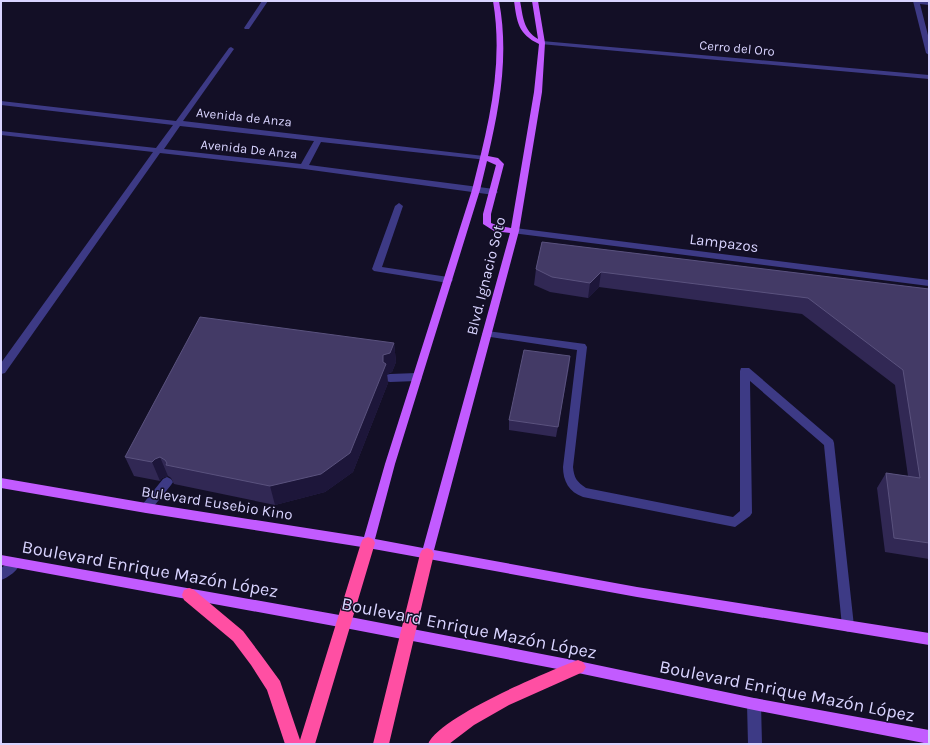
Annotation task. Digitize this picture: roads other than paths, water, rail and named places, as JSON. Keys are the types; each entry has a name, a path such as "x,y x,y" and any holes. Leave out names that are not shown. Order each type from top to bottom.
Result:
{"highway":[{"path":"307,744 368,543"},
{"path":"381,744 427,554"},
{"path":"189,595 238,636 256,660 274,686 293,744"},
{"path":"436,744 486,708 522,690 578,667"}],"main road":[{"path":"368,543 417,377 476,190 484,158 494,108 500,63 501,36 496,1"},
{"path":"517,1 524,32 531,39 542,43"},
{"name":"Blvd. Ignacio Soto","path":"427,554 515,231 538,92 542,43 535,1"},
{"path":"484,158 495,160 500,164 487,224 496,229 515,231"},
{"name":"Bulevard Eusebio Kino","path":"1,483 427,554"},
{"path":"427,554 637,592 929,639"},
{"name":"Boulevard Enrique Mazón López","path":"1,560 407,634 578,667 754,704 929,737"}],"street":[{"path":"247,28 265,1"},
{"path":"929,3 916,2 929,53"},
{"name":"Cerro del Oro","path":"542,43 929,76"},
{"path":"1,370 230,49"},
{"name":"Avenida de Anza","path":"1,103 319,138 484,158"},
{"name":"Avenida De Anza","path":"1,133 304,167 494,192"},
{"path":"304,167 319,138"},
{"path":"399,206 377,269 448,280"},
{"name":"Lampazos","path":"515,231 929,283"},
{"path":"487,334 582,347 568,467 568,477 574,486 583,492 735,522 746,513 745,371 829,443 848,626"},
{"path":"390,378 417,377"},
{"path":"146,508 167,482"},
{"path":"1,575 15,563"},
{"path":"754,704 755,744"}]}
